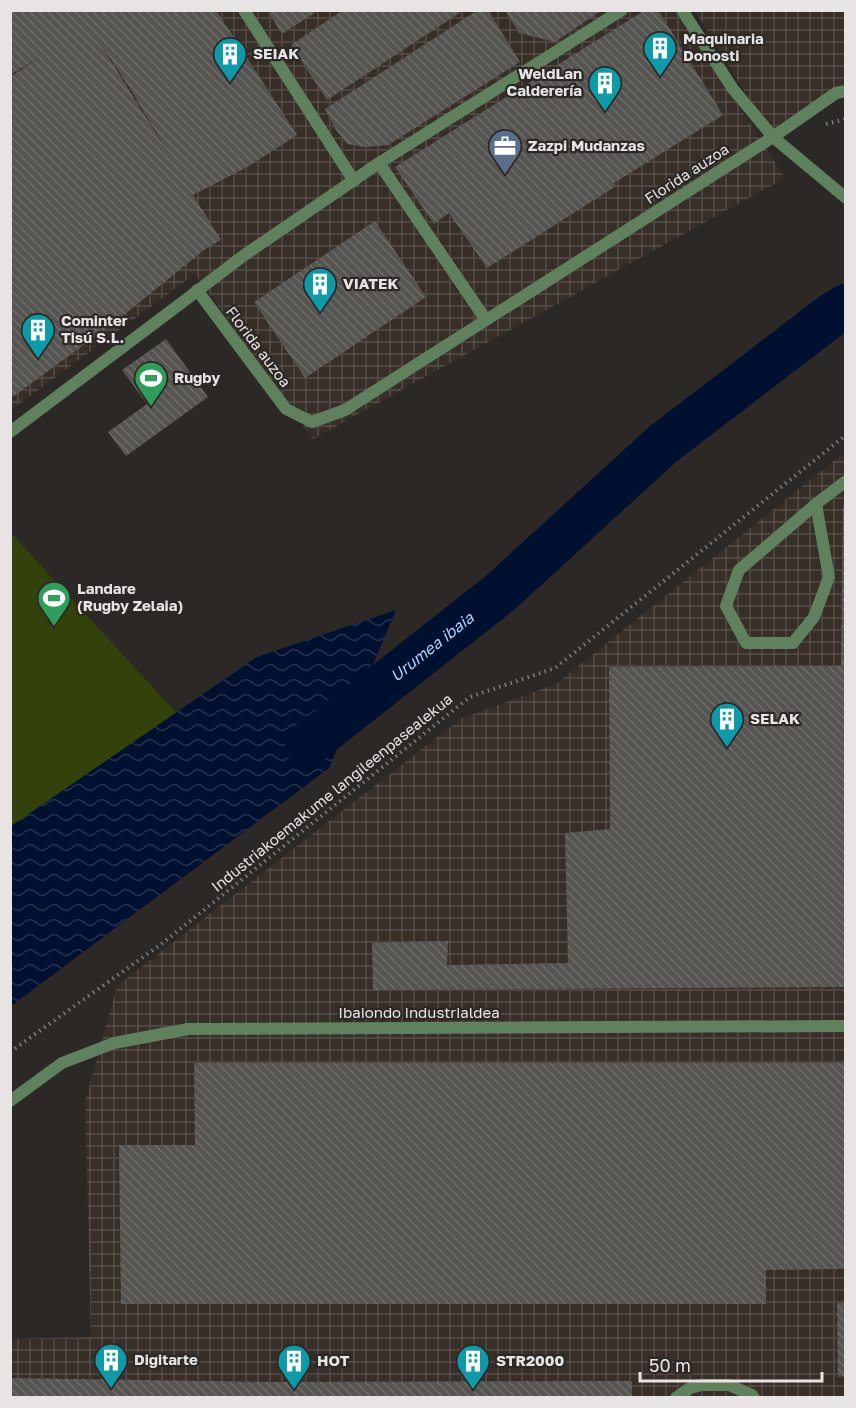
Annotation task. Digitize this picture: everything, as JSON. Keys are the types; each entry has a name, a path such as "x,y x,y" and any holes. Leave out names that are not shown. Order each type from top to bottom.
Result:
{"street":[{"path":"244,10 354,181"},
{"path":"10,432 243,256 379,163 621,10"},
{"path":"682,10 733,89 773,137 846,198"},
{"name":"Florida auzoa","path":"197,290 286,409 312,422 345,410 773,137 836,93 846,91"},
{"path":"379,163 486,320"},
{"path":"816,504 829,577 814,617 793,643 746,643 726,606 739,570 816,504 846,481"},
{"name":"Ibaiondo industrialdea","path":"10,1101 62,1063 114,1043 189,1029 846,1026"},
{"path":"676,1398 702,1385 729,1385 754,1398"}],"path":[{"name":"Industriakoemakume langileenpasealekua","path":"10,1052 160,945 470,697 555,668 846,435"}],"shaded area":[{"path":"11,11 678,11 785,178 313,439 195,274 11,410"},
{"path":"695,11 845,11 845,92 773,137"},
{"path":"845,452 845,1397 11,1397 10,1339 91,1337 85,1102 117,986 462,718 556,684"}],"green space":[{"name":"Landare (Rugby Zelaia)","path":"11,533 183,720 11,848"}],"water":[{"path":"396,610 329,768 11,1006 11,826 257,657"}],"building":[{"path":"10,10 216,10 297,135 249,166 193,195 221,240 204,250 119,319 10,399 10,77 40,57 10,75","holes":["96,37 130,88 170,156"]},
{"path":"267,10 319,10 282,34"},
{"path":"343,10 464,10 327,100 291,45"},
{"path":"478,10 488,10 520,62 388,145 364,147 347,144 336,130 325,109"},
{"path":"505,10 602,10 555,42 519,33"},
{"path":"645,10 658,10 723,115 614,183 616,186 487,268 449,213 434,224 395,167"},
{"name":"VIATEK","path":"375,221 426,297 305,378 254,302"},
{"path":"166,339 208,397 126,456 108,432 147,404 122,370"},
{"name":"SELAK","path":"843,505 846,506 846,987 373,990 372,943 448,941 447,965 568,963 565,833 610,829 609,667 841,666"},
{"path":"194,1063 846,1063 846,1269 766,1270 766,1304 121,1304 119,1145 195,1145"},
{"path":"837,1303 846,1303 846,1376 838,1377"},
{"path":"10,1378 274,1382 632,1381 632,1398 10,1398"}],"waterway":[{"name":"Urumea ibaia","path":"307,745 501,592 663,444 846,306"}],"place":[{"name":"Maquinaria Donosti","path":"660,77"},
{"name":"SEIAK","path":"230,83"},
{"name":"WeldLan Calderería","path":"605,112"},
{"name":"Zazpi Mudanzas","path":"505,175"},
{"name":"VIATEK","path":"320,313"},
{"name":"Cominter Tisú S.L.","path":"38,359"},
{"name":"Rugby","path":"151,407"},
{"name":"Landare (Rugby Zelaia)","path":"54,627"},
{"name":"SELAK","path":"727,748"},
{"name":"Digitarte","path":"111,1389"},
{"name":"HOT","path":"294,1390"},
{"name":"STR2000","path":"473,1390"}]}
